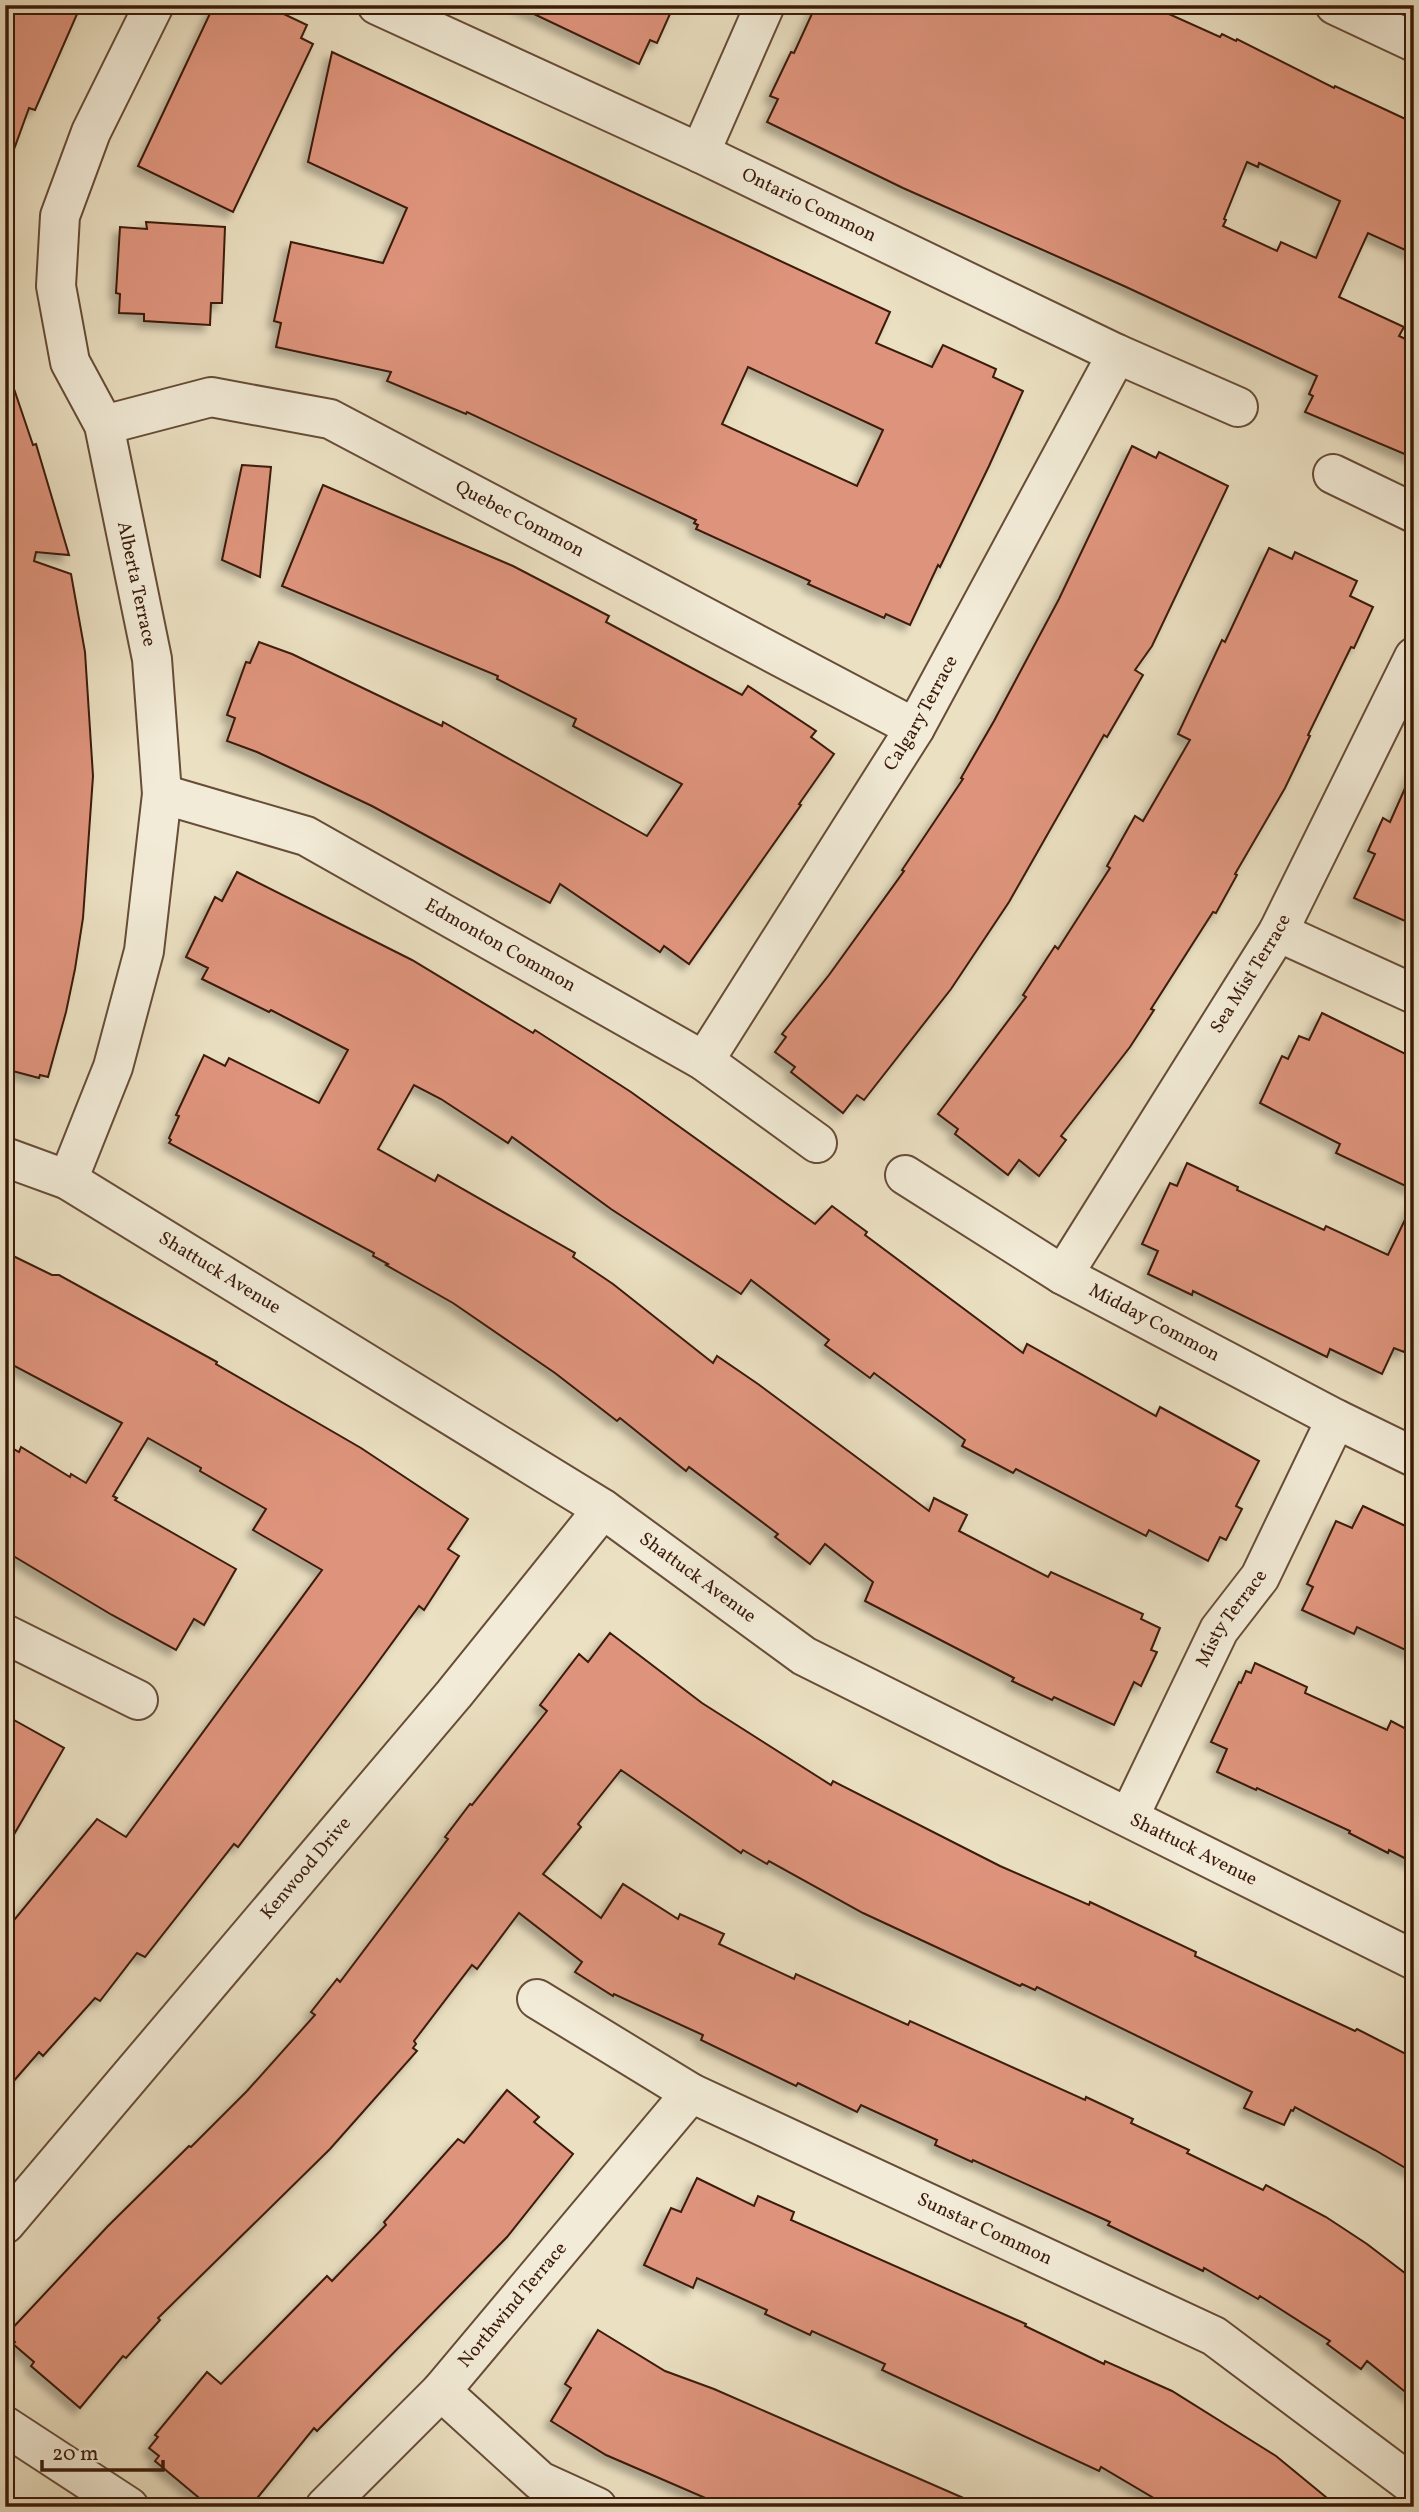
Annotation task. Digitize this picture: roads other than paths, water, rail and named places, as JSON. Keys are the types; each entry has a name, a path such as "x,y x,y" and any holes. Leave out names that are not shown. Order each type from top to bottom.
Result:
{"street":[{"name":"Alberta Terrace","path":"68,1180 113,1067 144,951 162,794 152,659 104,425 70,362 56,286 60,216 91,132 154,5"},
{"name":"Ontario Common","path":"377,5 700,153 1117,354 1237,407"},
{"path":"700,153 765,5"},
{"path":"1335,5 1414,42"},
{"name":"Calgary Terrace","path":"704,1061 915,728 1117,354"},
{"name":"Quebec Common","path":"104,425 211,397 330,419 915,728"},
{"path":"1333,474 1414,513"},
{"name":"Sea Mist Terrace","path":"1063,1275 1278,932 1414,657"},
{"name":"Edmonton Common","path":"162,794 306,836 704,1061 817,1143"},
{"path":"1278,932 1414,995"},
{"name":"Shattuck Avenue","path":"5,1157 68,1180 603,1509 804,1656 1414,1960"},
{"name":"Midday Common","path":"905,1175 1063,1275 1336,1419 1414,1457"},
{"name":"Misty Terrace","path":"1129,1817 1219,1630 1260,1577 1336,1419"},
{"name":"Kenwood Drive","path":"5,2224 454,1694 603,1509"},
{"path":"5,1634 138,1700"},
{"name":"Sunstar Common","path":"537,1999 691,2093 1214,2336 1414,2486"},
{"name":"Northwind Terrace","path":"325,2507 441,2391 691,2093"},
{"path":"441,2391 540,2481 597,2507"},
{"path":"5,2426 129,2507"}]}
